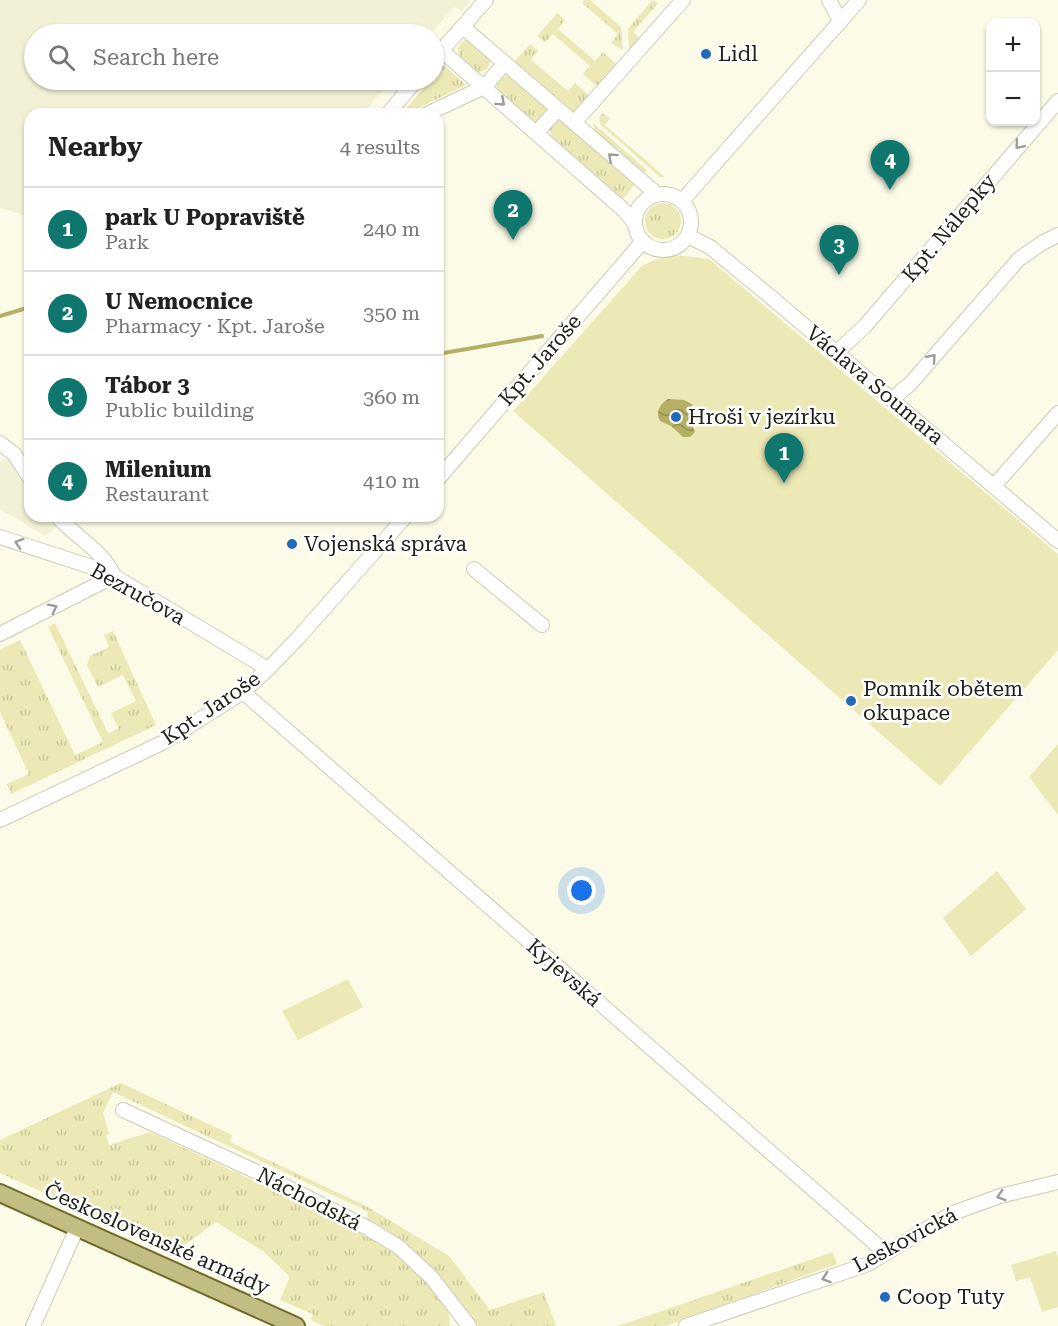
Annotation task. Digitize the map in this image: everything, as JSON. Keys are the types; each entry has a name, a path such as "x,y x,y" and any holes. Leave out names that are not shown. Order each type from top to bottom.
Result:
{"main road":[{"name":"Československé armády","path":"0,1193 296,1326"}],"street":[{"path":"444,47 486,0"},
{"path":"574,123 683,0"},
{"path":"829,0 840,21"},
{"path":"682,201 859,0"},
{"path":"444,59 484,87 626,212 643,241 658,249 667,250 682,243 688,236 691,217 682,201 675,196 657,194 649,190 463,27"},
{"path":"440,108 484,87 505,63"},
{"path":"393,108 408,90"},
{"name":"Kpt. Nálepky","path":"837,352 865,326 1058,101"},
{"path":"536,133 558,109"},
{"path":"635,224 643,202 657,194"},
{"path":"892,399 910,384 1019,260 1042,243 1058,235"},
{"name":"Václava Soumara","path":"688,236 710,247 1058,541"},
{"name":"Kpt. Jaroše","path":"444,472 643,241"},
{"path":"994,486 1058,413"},
{"path":"0,443 14,454 24,469"},
{"path":"0,634 114,576 110,566 100,555 68,530 62,522"},
{"name":"Kpt. Jaroše","path":"0,819 164,742 243,692 325,609 401,522"},
{"name":"Bezručova","path":"0,537 114,576 268,669"},
{"path":"474,568 542,625"},
{"name":"Kyjevská","path":"243,692 886,1253"},
{"name":"Náchodská","path":"123,1110 259,1173 366,1227 399,1247 432,1278 467,1325"},
{"name":"Leskovická","path":"686,1326 868,1264 953,1214 1000,1196 1058,1182"},
{"path":"33,1326 76,1228"}],"shaded area":[{"path":"0,0 471,0 462,11 454,7 439,24 24,24 24,90 383,90 367,108 24,108 24,215 0,208"},
{"path":"10,457 24,477 24,522 56,522 58,525 45,536 0,509 0,462"}],"green space":[{"path":"590,0 621,27 623,50 611,43 618,34 582,3"},
{"path":"652,0 658,3 633,32 641,39 629,49 628,29"},
{"path":"557,13 565,20 558,29 595,61 603,52 618,66 599,88 583,74 590,66 553,34 545,42 537,36"},
{"path":"465,40 471,40 493,57 487,69 478,73 461,58 458,49"},
{"path":"530,44 538,51 531,60 568,91 575,83 591,97 575,115 514,62"},
{"path":"444,65 466,85 418,108 406,108 422,90 444,90"},
{"path":"510,73 550,107 535,123 496,89 498,81"},
{"path":"602,113 610,118 605,125 665,177 660,177 600,124 599,118"},
{"path":"560,120 565,121 636,183 622,200 551,137 550,127"},
{"path":"593,123 647,170 643,175 596,135"},
{"path":"663,203 676,208 681,221 676,234 663,239 650,234 645,221 650,208"},
{"path":"676,255 709,259 1058,554 1058,650 940,786 513,411 642,266"},
{"path":"55,623 108,733 119,729 111,713 136,701 123,675 98,687 87,665 90,656 109,647 104,635 113,631 156,725 11,794 7,784 29,774 0,712 0,650 20,640 75,755 103,742 48,627"},
{"path":"1058,744 1058,815 1029,777"},
{"path":"997,871 1026,909 971,956 943,918"},
{"path":"348,979 363,1007 298,1040 282,1011"},
{"path":"121,1083 232,1135 230,1142 366,1206 449,1256 490,1310 544,1292 556,1326 478,1326 430,1266 402,1242 368,1221 367,1211 113,1092 103,1113 109,1134 106,1136 109,1145 150,1132 389,1244 426,1277 449,1310 450,1326 324,1326 311,1320 313,1314 280,1300 289,1279 288,1275 263,1251 216,1222 175,1252 0,1173 0,1140"},
{"path":"1056,1251 1058,1307 1042,1312 1030,1277 1016,1281 1011,1265"},
{"path":"833,1252 837,1264 666,1326 618,1326"}],"water":[{"path":"668,399 684,400 692,404 694,412 691,422 695,432 690,437 683,437 671,426 660,421 659,409"}],"waterway":[{"path":"0,316 24,309"},
{"path":"444,353 542,336"}],"place":[{"name":"Lidl","path":"706,54"},
{"name":"Milenium","path":"890,190"},
{"name":"U Nemocnice","path":"513,240"},
{"name":"Tábor 3","path":"839,275"},
{"name":"Hroši v jezírku","path":"676,417"},
{"name":"park U Popraviště","path":"784,483"},
{"name":"Vojenská správa","path":"292,544"},
{"name":"Pomník obětem okupace","path":"851,701"},
{"name":"Coop Tuty","path":"885,1297"}]}
